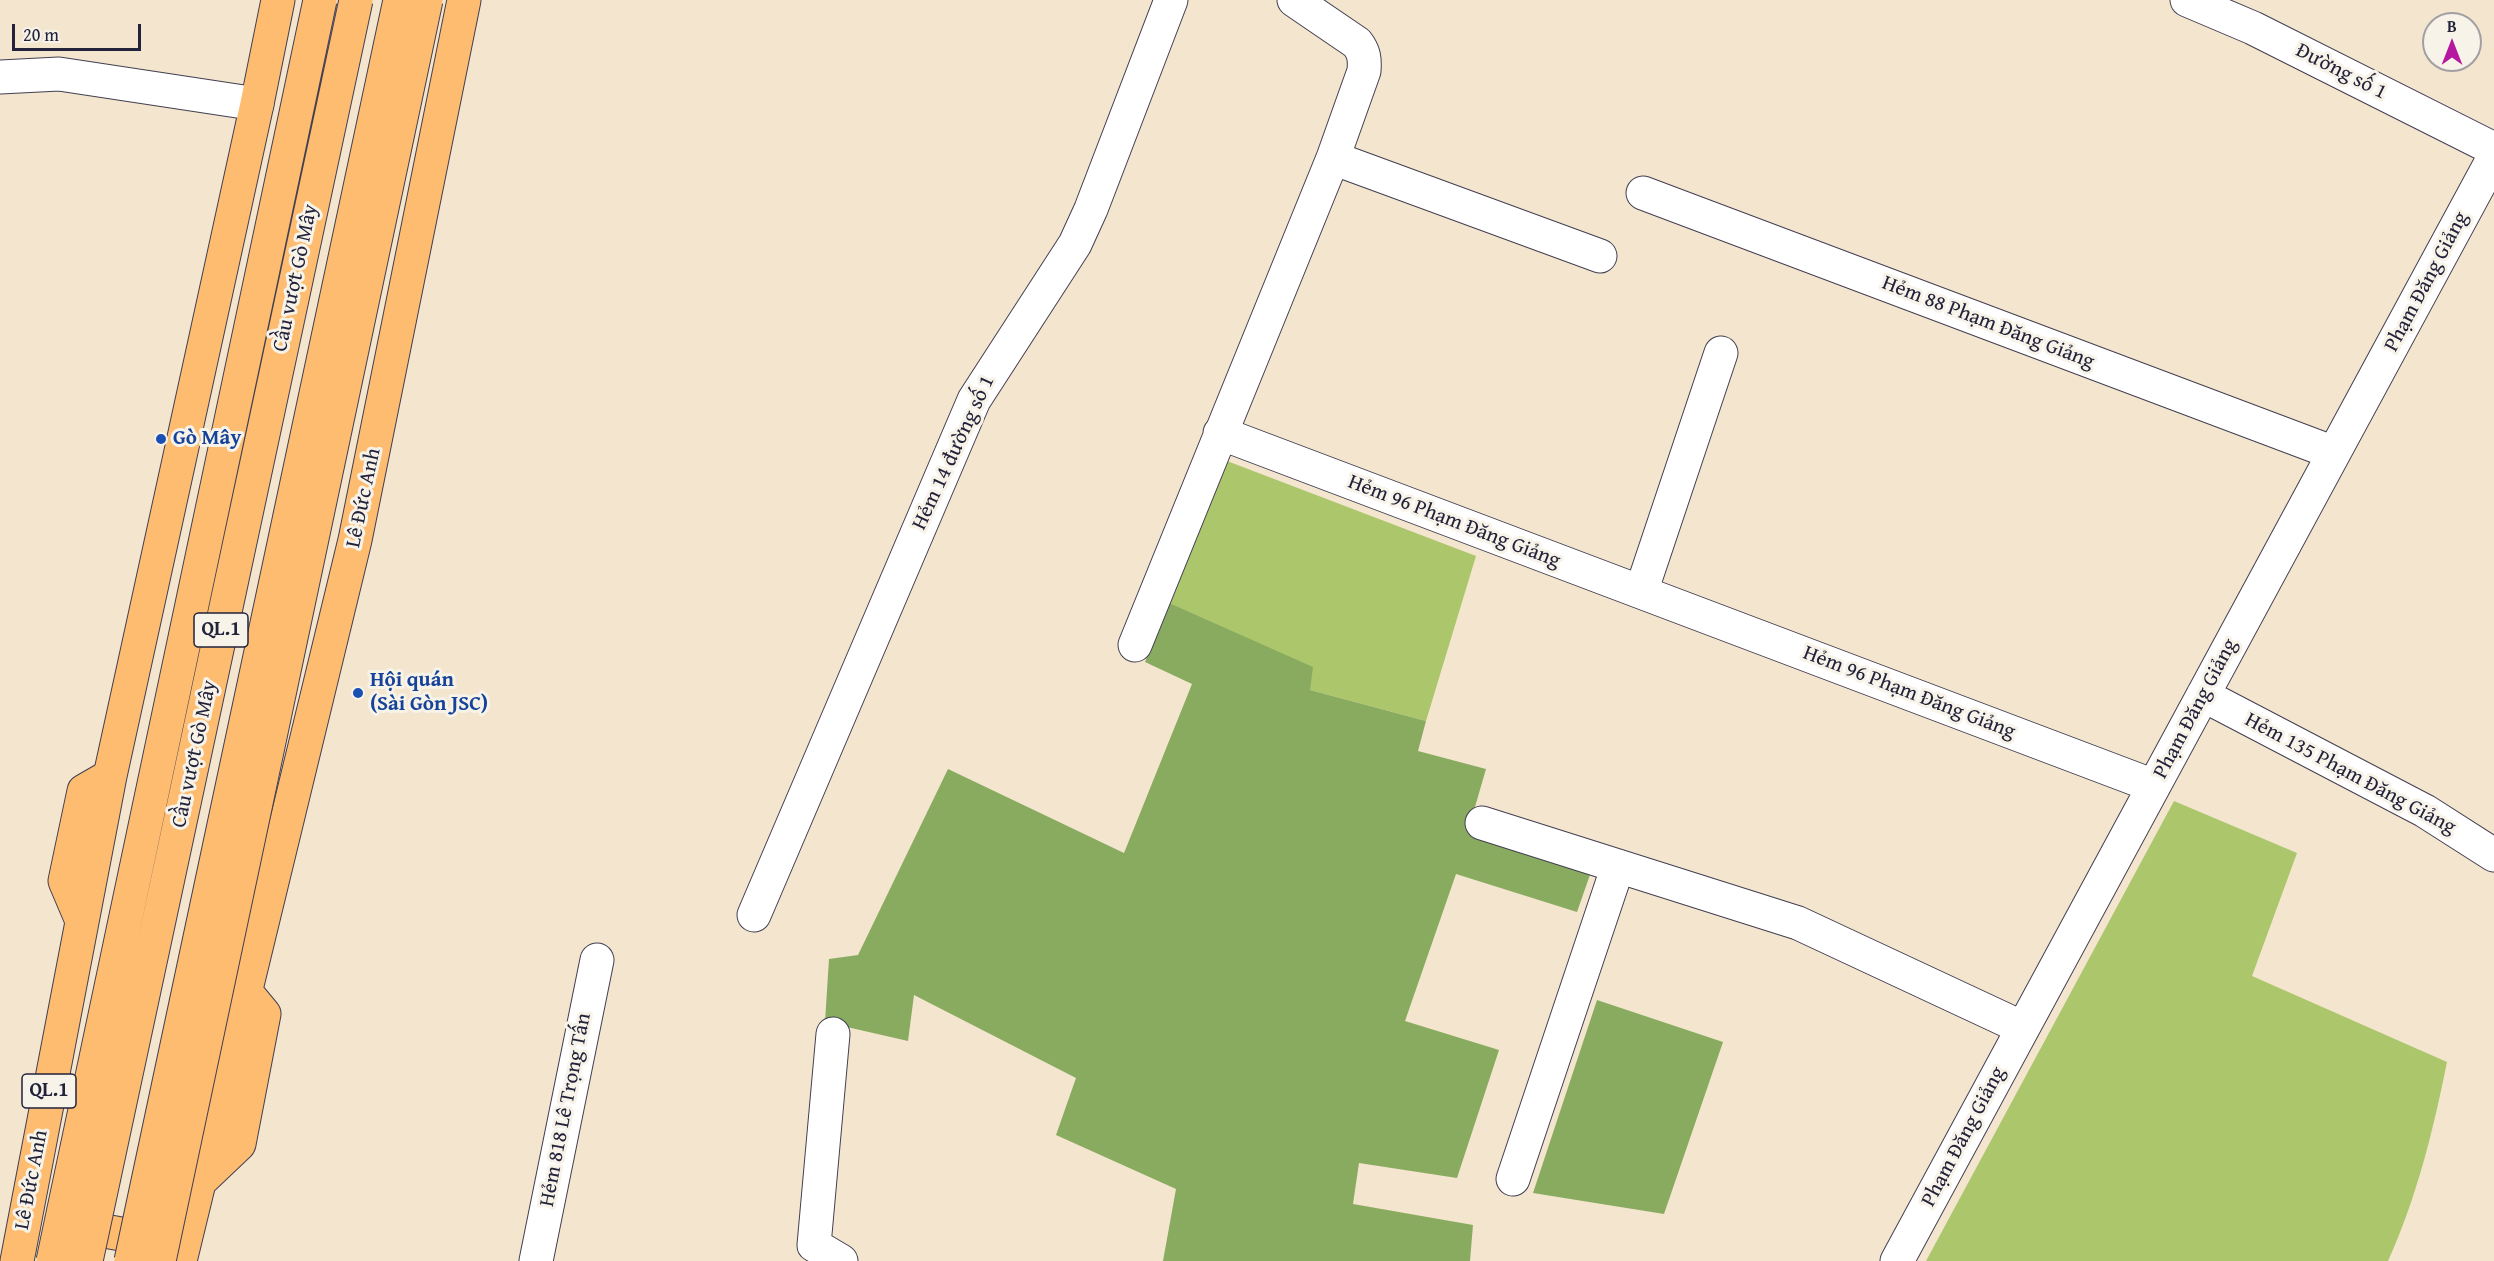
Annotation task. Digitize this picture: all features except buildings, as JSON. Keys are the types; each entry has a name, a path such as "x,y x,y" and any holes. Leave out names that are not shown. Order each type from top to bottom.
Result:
{"highway":[{"name":"Lê Đức Anh","path":"17,1261 82,921 65,881 84,791 110,776 278,0"},
{"name":"Cầu vượt Gò Mây","path":"53,1261 320,0"},
{"name":"Cầu vượt Gò Mây","path":"86,1261 356,0"},
{"name":"Cầu vượt Gò Mây","path":"131,1261 400,0"},
{"path":"26,1216 174,1256 426,0"},
{"name":"Lê Đức Anh","path":"174,1256 199,1182 356,540 464,0"}],"street":[{"name":"Hẻm 14 đường số 1","path":"754,915 975,400 1075,244 1091,209 1171,0"},
{"path":"1135,645 1333,158 1364,71 1363,51 1350,35 1294,0"},
{"name":"Đường số 1","path":"2187,0 2253,28 2494,149"},
{"path":"0,77 59,74 257,104"},
{"name":"Phạm Đăng Giảng","path":"1897,1261 2494,157"},
{"path":"1333,158 1600,256"},
{"name":"Hẻm 88 Phạm Đăng Giảng","path":"1643,193 2334,453"},
{"path":"1641,592 1721,353"},
{"name":"Hẻm 96 Phạm Đăng Giảng","path":"1220,433 2154,786"},
{"name":"Hẻm 135 Phạm Đăng Giảng","path":"2204,695 2425,811 2494,855"},
{"path":"1482,824 1798,923 2023,1028"},
{"path":"1513,1179 1617,866"},
{"name":"Hẻm 818 Lê Trọng Tấn","path":"536,1261 597,960"},
{"path":"833,1034 814,1245 841,1261"}],"green space":[{"path":"1227,461 1476,556 1426,721 1310,690 1169,603"},
{"path":"1169,603 1313,667 1310,690 1426,721 1418,751 1486,769 1468,831 1592,869 1577,912 1456,874 1405,1021 1499,1050 1457,1178 1359,1163 1353,1204 1473,1225 1470,1261 1163,1261 1176,1189 1056,1135 1076,1078 914,995 908,1041 825,1022 829,959 858,955 948,769 1124,853 1192,684 1145,662"},
{"path":"2174,801 2297,853 2252,976 2447,1062 2423,1163 2388,1261 1926,1261"},
{"path":"1597,1000 1723,1042 1664,1214 1533,1193"}],"place":[{"name":"Gò Mây","path":"161,439"},
{"name":"Hội quán (Sài Gòn JSC)","path":"358,693"}]}
